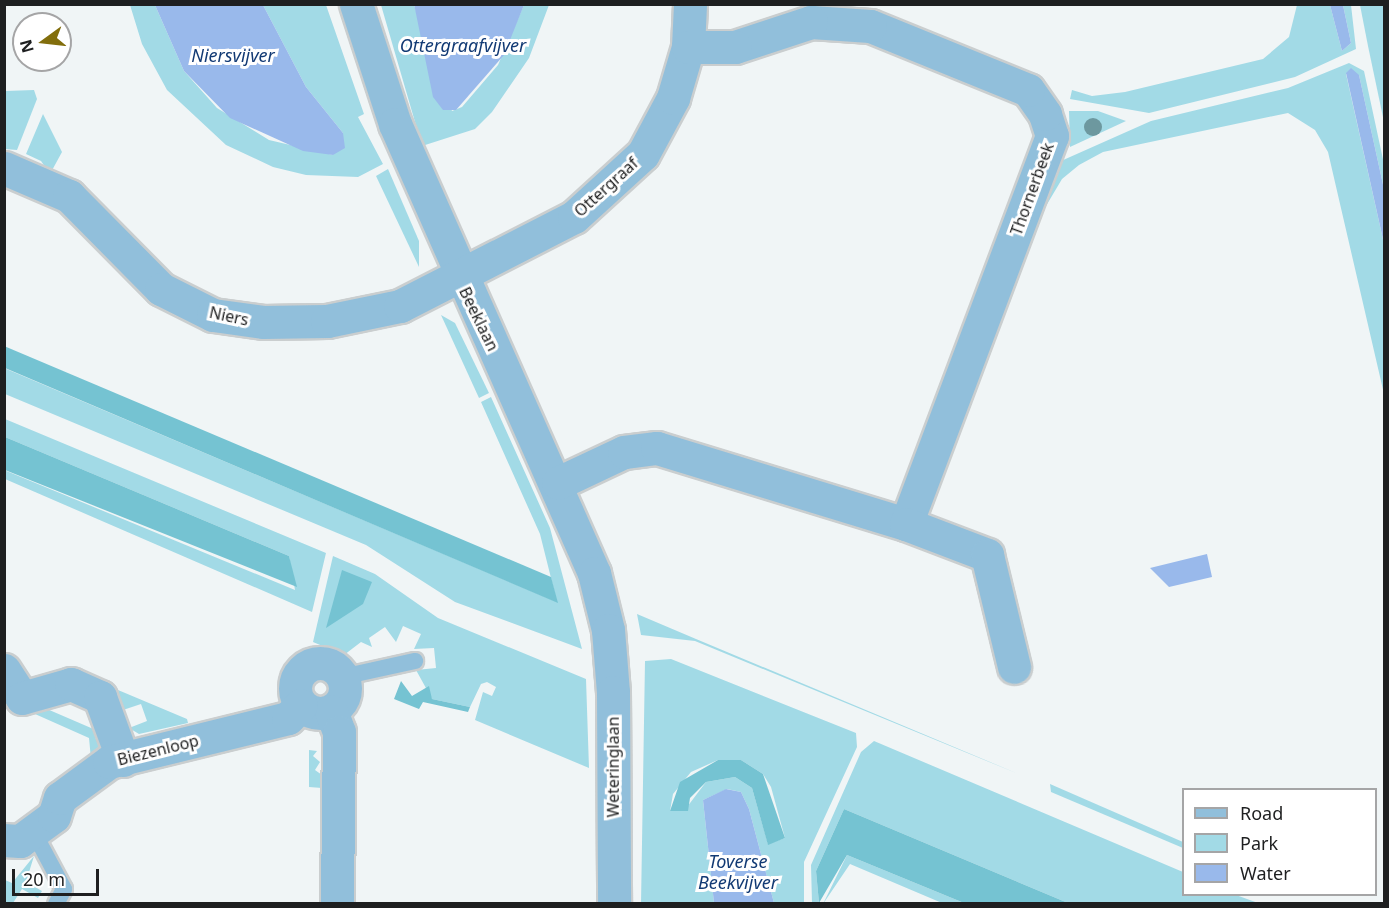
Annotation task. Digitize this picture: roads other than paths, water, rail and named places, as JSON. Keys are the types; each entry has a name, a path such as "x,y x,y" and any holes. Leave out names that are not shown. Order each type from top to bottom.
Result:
{"street":[{"name":"Beeklaan","path":"356,4 395,124 460,279 558,483 594,573 608,630"},
{"name":"Ottergraaf","path":"460,279 574,217 643,154 673,98 688,47 690,4"},
{"name":"Thornerbeek","path":"688,47 735,46 811,22 840,20 870,26 1028,90 1045,114 1052,136 906,524"},
{"name":"Niers","path":"4,168 69,196 160,289 213,315 262,322 327,321 400,306 460,279"},
{"path":"558,483 624,452 657,448 906,524 987,555 1014,667"},
{"name":"Weteringlaan","path":"608,630 614,903"},
{"path":"337,903 339,732 295,683 305,667 322,662 342,677"},
{"path":"4,670 22,698 71,684 100,697 123,760"},
{"name":"Biezenloop","path":"19,835 54,816 60,798 109,762 288,718 316,708 345,694 342,677"}],"lane":[{"path":"342,677 415,661"},
{"path":"19,835 64,889 56,903"}],"water":[{"name":"Ottergraafvijver","path":"414,4 524,5 504,55 456,110 443,110 433,97"},
{"name":"Niersvijver","path":"155,5 263,5 306,87 343,133 345,148 333,155 303,151 230,118 184,71"},
{"path":"1330,5 1343,5 1351,43 1342,51"},
{"path":"1351,68 1359,75 1384,189 1384,244 1346,73"},
{"path":"1207,554 1212,577 1169,587 1150,568"},
{"name":"Toverse Beekvijver","path":"726,789 741,792 749,809 774,903 714,903 703,800"}]}
